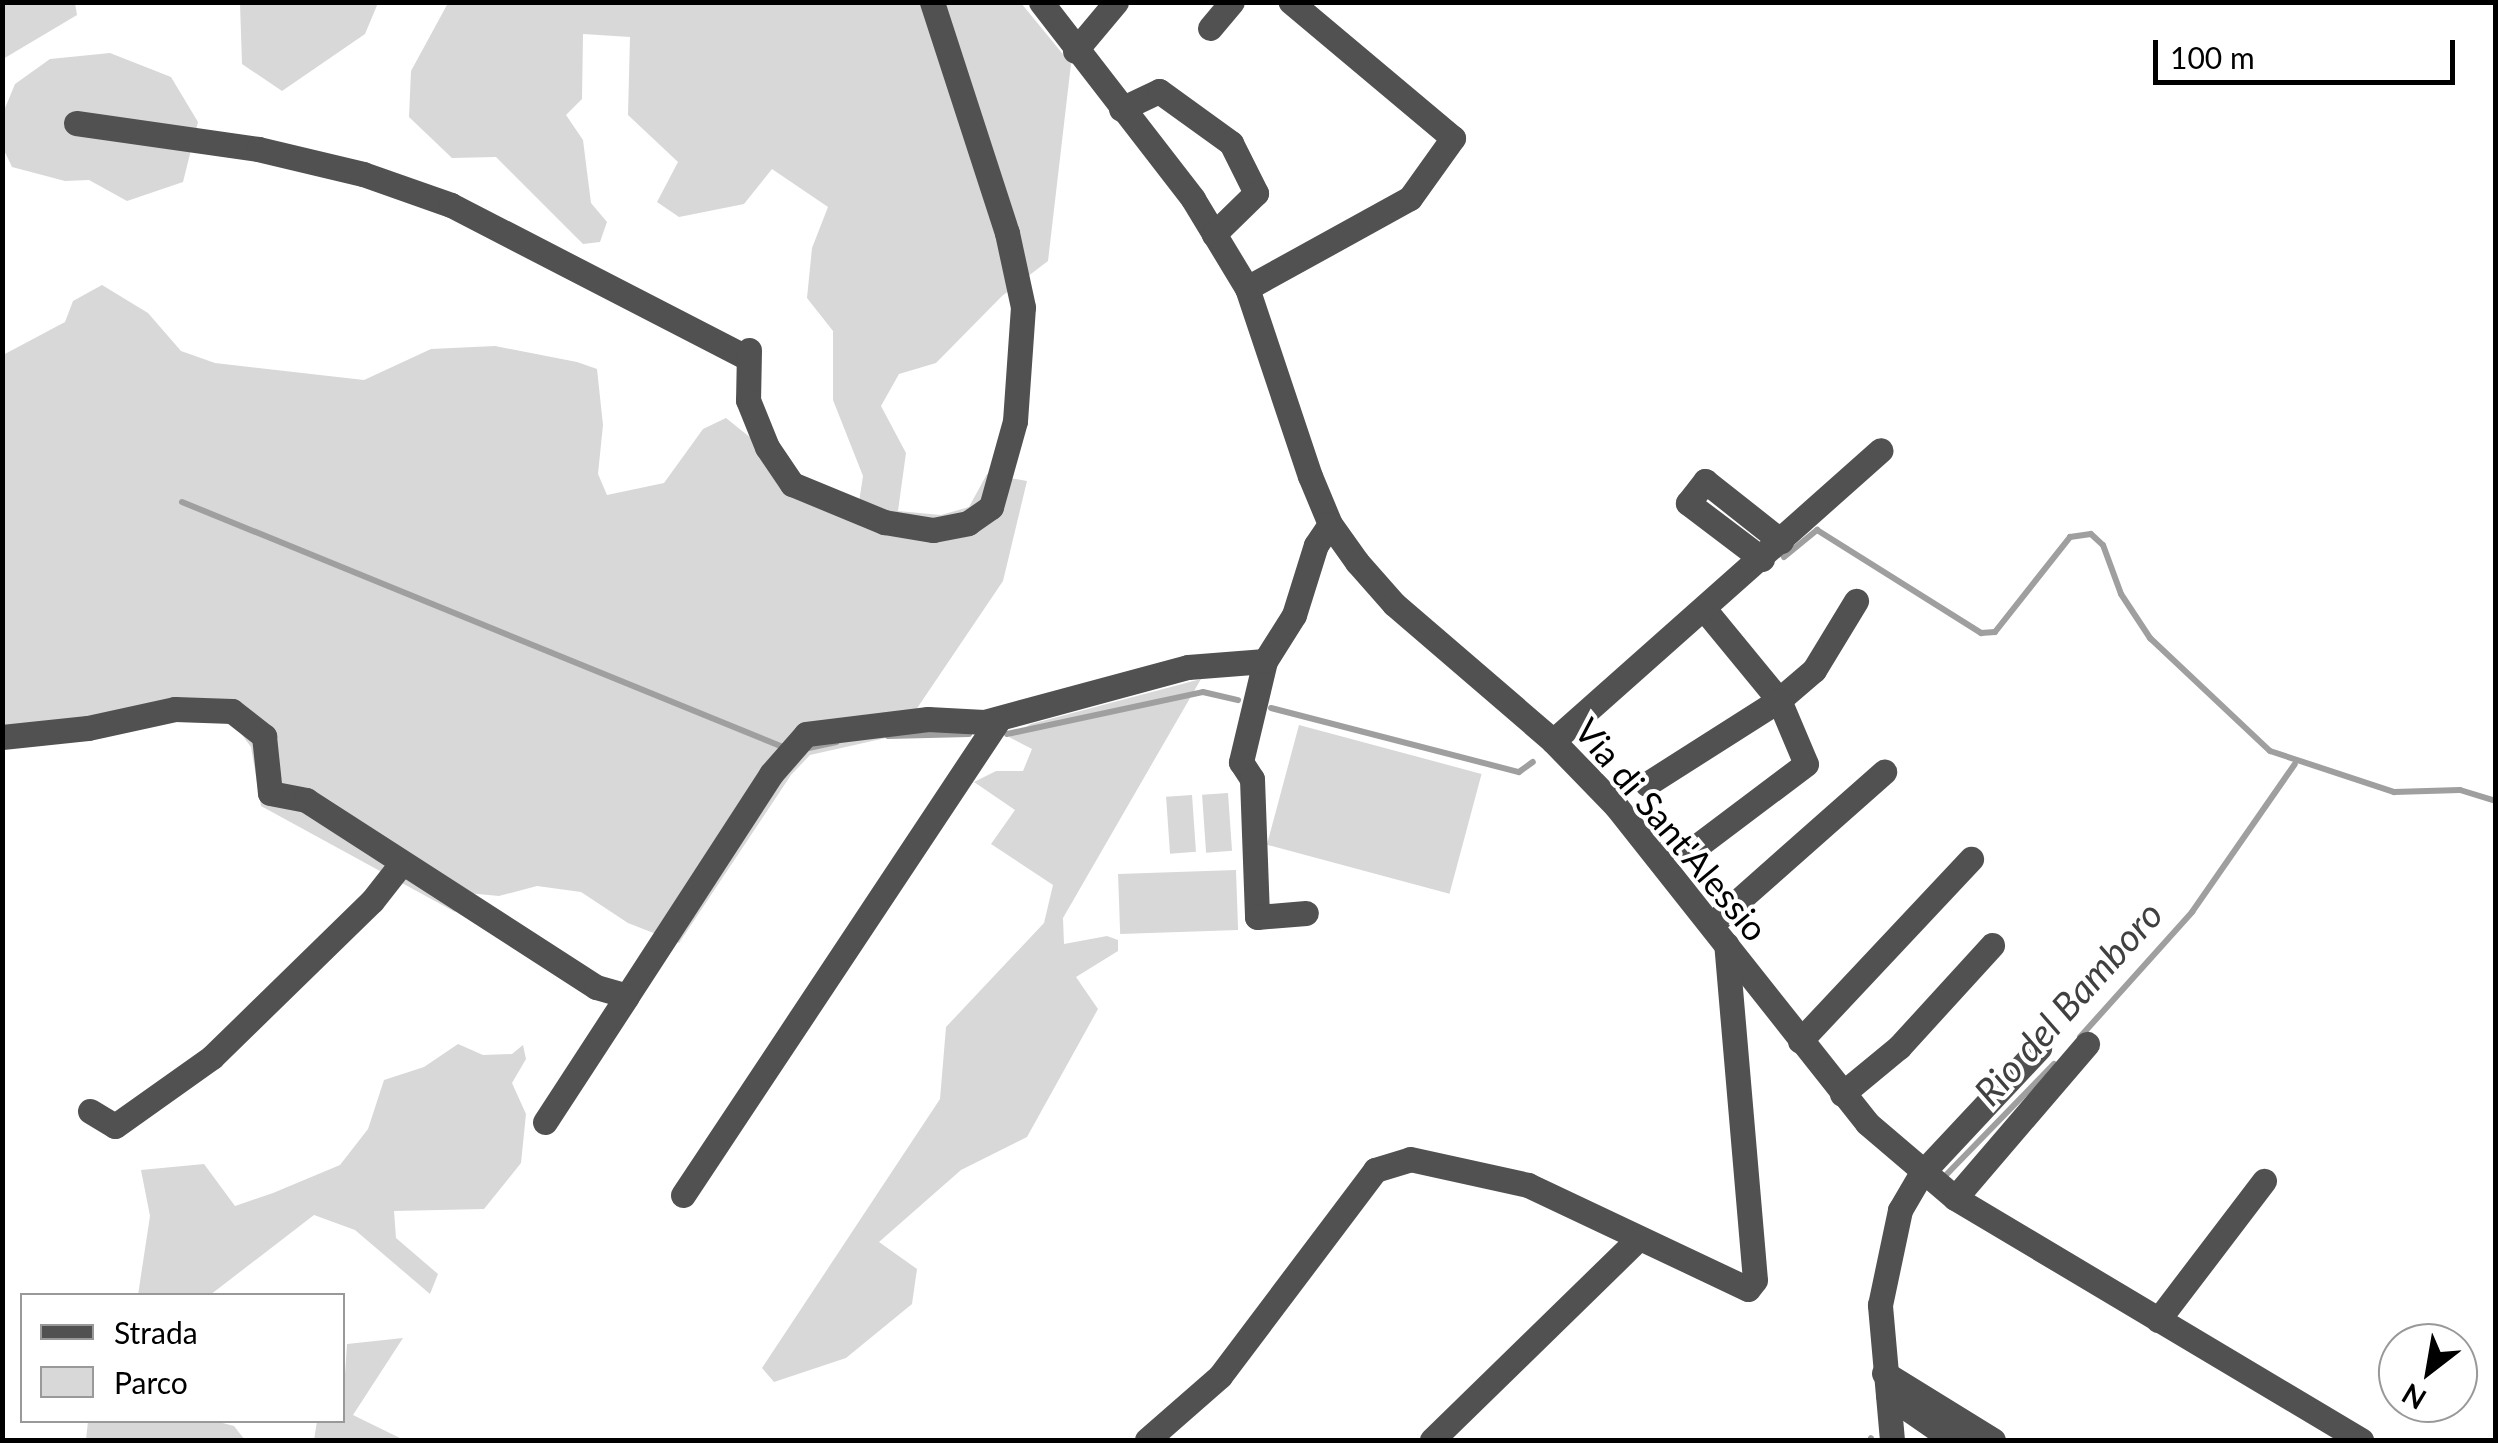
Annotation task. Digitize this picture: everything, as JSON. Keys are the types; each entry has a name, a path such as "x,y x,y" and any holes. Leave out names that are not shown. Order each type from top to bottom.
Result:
{"street":[{"path":"76,124 258,148 363,174 450,206 748,354 748,400 767,447 792,484 884,522 933,530 968,523 991,507 1015,421 1023,306 1007,234 932,2"},
{"name":"Via di Sant'Alessio","path":"1041,2 1214,234 1247,288 1330,524 1394,604 1554,741 1719,933 1842,1094 1921,1174 1955,1198 2361,1440"},
{"path":"1075,51 1116,2"},
{"path":"1210,28 1232,2"},
{"path":"1247,288 1410,198 1453,138 1291,2"},
{"path":"1121,108 1159,90 1231,143 1256,193 1214,234"},
{"path":"1554,741 1882,450"},
{"path":"1762,559 1688,504 1705,482 1782,541"},
{"path":"1306,912 1257,917 1252,779 1241,762 1265,660 1294,615 1316,545 1330,524"},
{"path":"1647,784 1779,700 1814,670 1856,601"},
{"path":"1692,850 1806,764 1779,700 1705,610"},
{"path":"545,1122 771,774 806,734 928,718 999,719 1188,667 1265,660"},
{"path":"2,737 88,728 176,708 232,711 264,736 270,793 306,800 596,987 628,996"},
{"path":"683,1195 999,719"},
{"path":"1147,1440 1220,1376 1375,1170 1410,1159 1477,1170 1528,1185 1748,1288 1755,1280 1719,933 1884,772"},
{"path":"1800,1040 1971,859"},
{"path":"90,1111 115,1126 212,1057 372,902 398,862"},
{"path":"1842,1094 1899,1047 1992,945"},
{"path":"1955,1198 2087,1044"},
{"path":"1892,1440 1880,1305 1890,1238 1921,1174 2039,1048"},
{"path":"2158,1320 2264,1180"},
{"path":"1432,1440 1638,1238"},
{"path":"1886,1384 1953,1440"},
{"path":"1886,1384 1993,1440"}],"green space":[{"path":"3,2 75,3 77,15 3,59"},
{"path":"240,2 378,3 365,34 282,91 242,64"},
{"path":"448,3 1021,3 1071,64 1048,261 1002,296 936,363 899,374 881,406 906,453 898,511 941,515 969,507 987,474 1027,481 1003,581 899,735 810,755 791,775 679,943 628,923 581,892 537,886 499,896 467,893 455,912 261,806 251,747 231,720 190,716 3,731 3,355 65,322 73,301 102,285 148,313 181,351 215,363 364,380 431,349 495,346 577,362 597,369 603,425 598,474 607,495 664,483 703,429 726,418 856,522 863,476 833,400 833,331 807,298 812,248 828,207 772,169 744,204 679,217 657,202 678,162 628,115 630,37 583,34 582,99 566,115 583,140 591,203 607,222 600,242 583,244 496,157 452,158 409,117 411,71"},
{"path":"110,53 171,77 198,122 183,182 127,201 89,180 65,181 12,167 3,148 3,113 15,84 50,59"},
{"path":"1201,679 1063,918 1064,944 1107,936 1118,940 1118,951 1076,977 1098,1009 1027,1137 961,1170 879,1242 917,1269 912,1304 846,1358 774,1382 762,1368 940,1099 946,1027 1044,923 1053,885 991,844 1015,810 974,782 996,771 1023,771 1032,749 1009,737 1031,724"},
{"path":"1299,725 1482,774 1449,894 1267,845"},
{"path":"1228,793 1232,851 1206,853 1202,795"},
{"path":"1192,795 1196,852 1170,854 1166,797"},
{"path":"1236,870 1238,930 1120,934 1118,874"},
{"path":"458,1044 483,1055 512,1054 523,1045 526,1059 512,1083 526,1114 521,1163 484,1209 394,1211 396,1238 438,1274 430,1294 355,1230 314,1215 213,1293 138,1293 150,1216 141,1170 204,1164 235,1206 273,1193 340,1165 368,1129 384,1080 424,1067"},
{"path":"403,1338 353,1415 404,1440 314,1440 317,1423 345,1423 347,1344"},
{"path":"88,1423 223,1423 234,1426 245,1440 86,1440"}],"waterway":[{"path":"182,502 783,747"},
{"path":"1784,557 1817,530 1981,633 1995,632 2070,537 2091,534 2103,545 2121,594 2150,638 2270,751 2394,792 2460,790 2496,801"},
{"path":"1007,734 1203,692 1238,700"},
{"path":"1271,708 1519,772 1533,762"},
{"path":"888,736 969,734"},
{"path":"804,749 836,742"},
{"name":"Rio del Bamboro","path":"2080,1037 2192,912 2295,764"},
{"name":"Rio del Bamboro","path":"1946,1175 2054,1064"}]}
